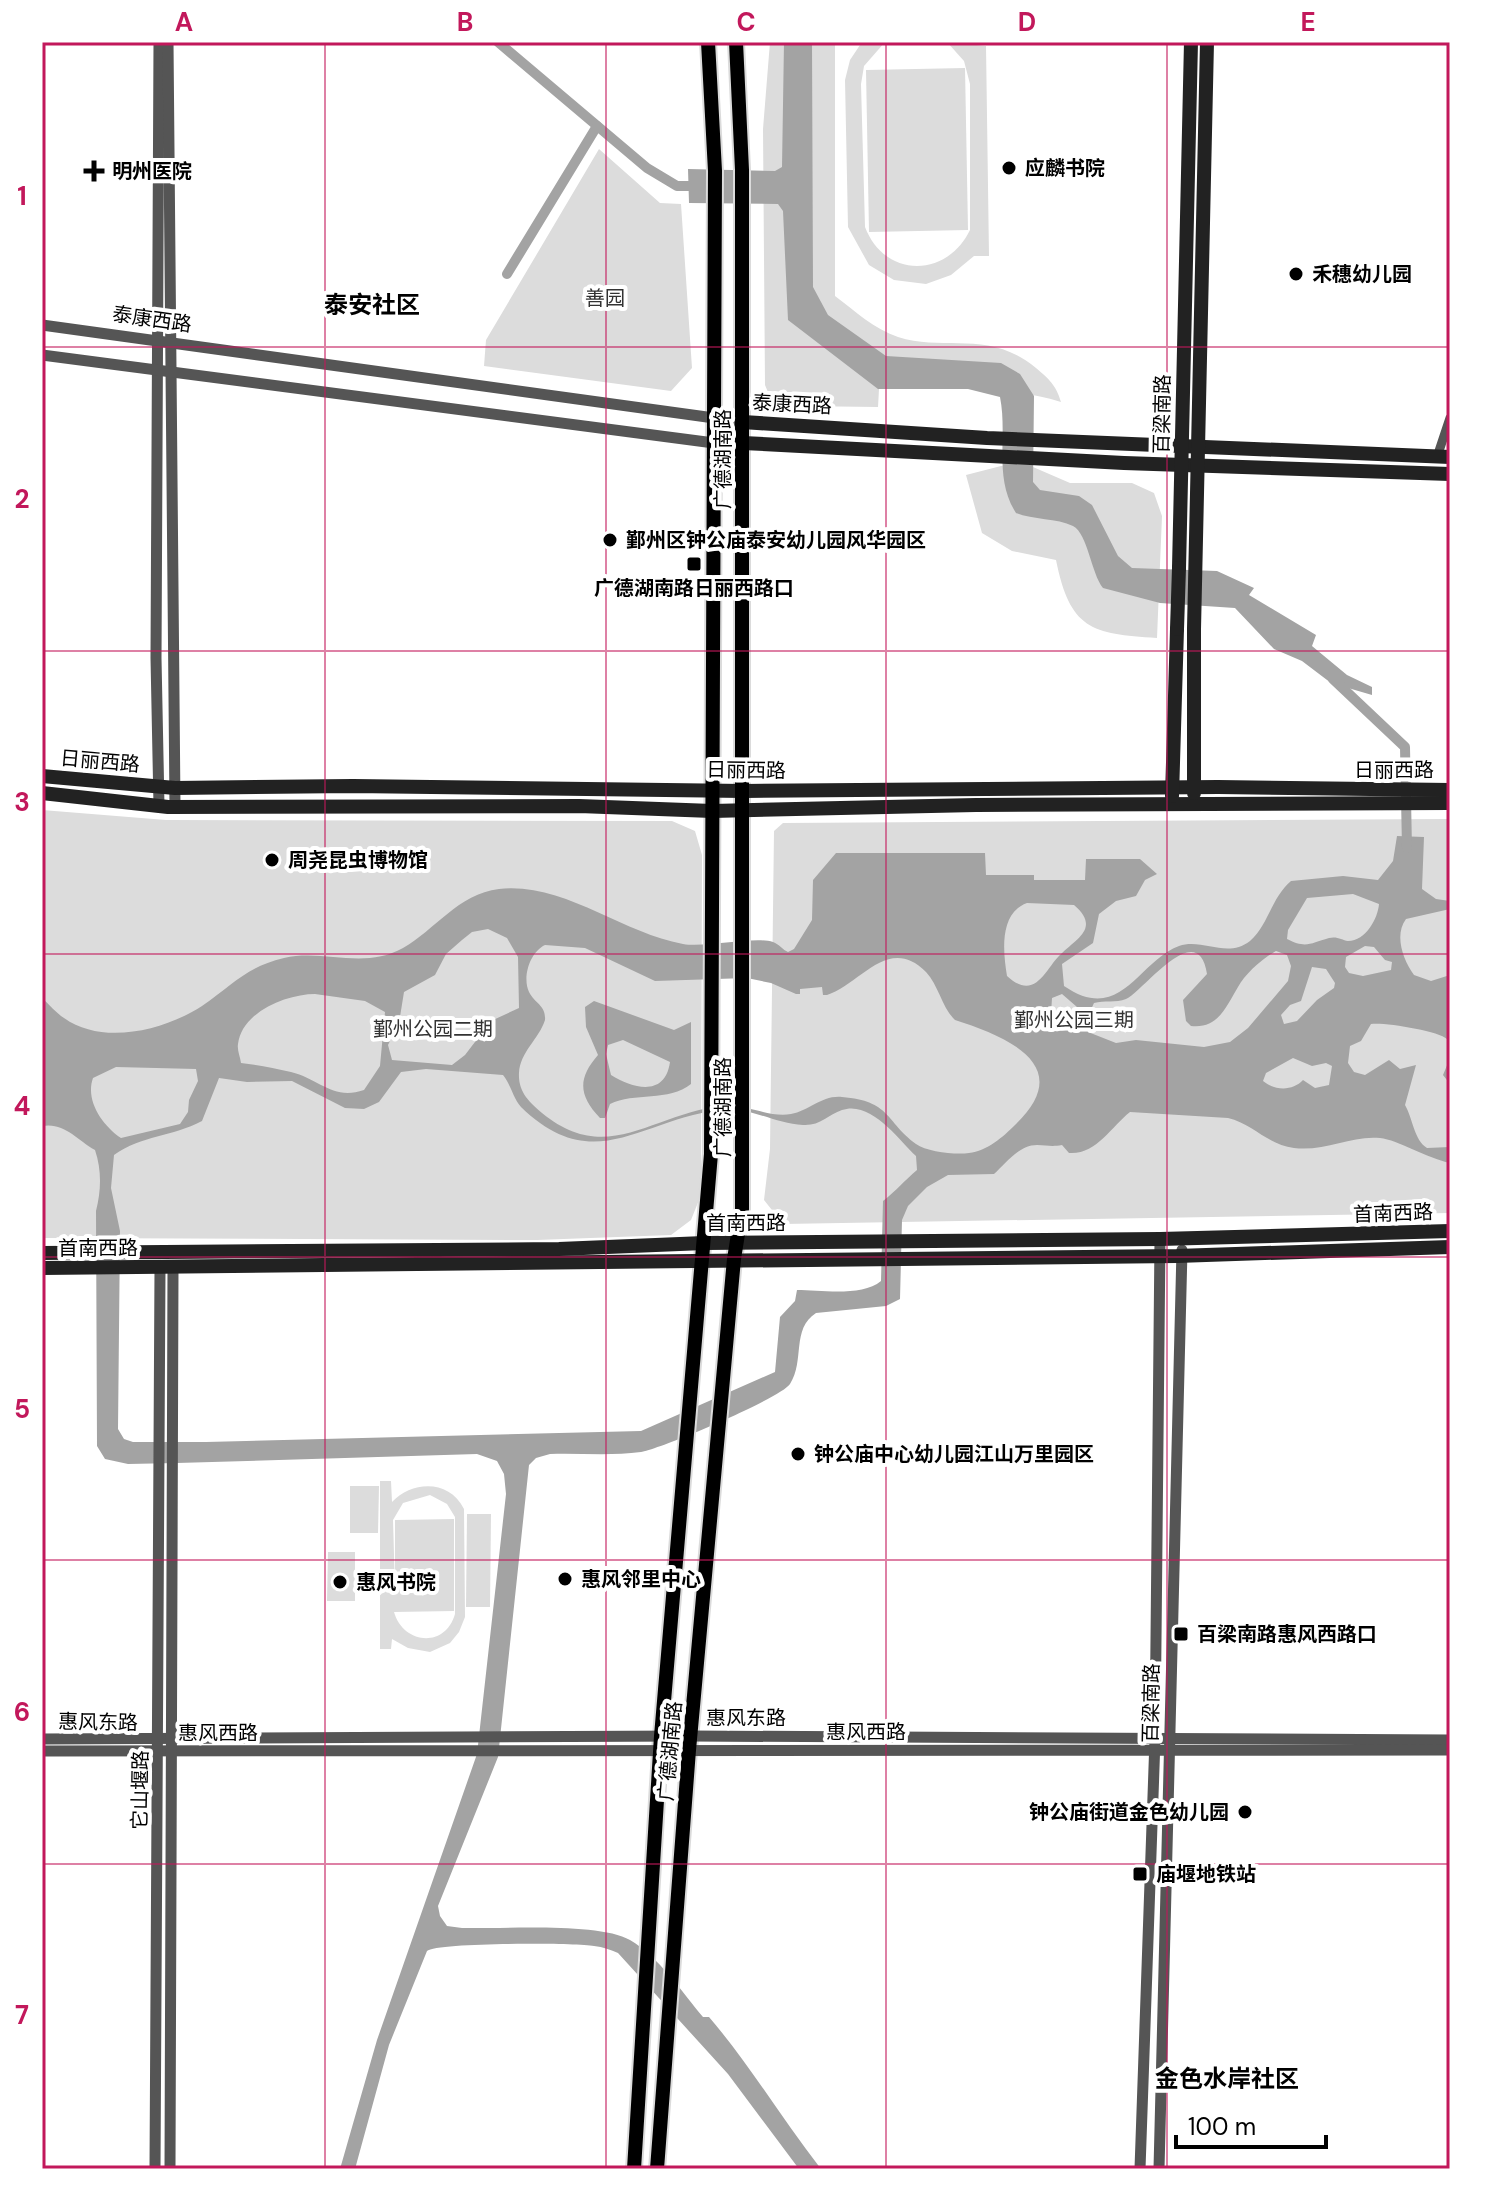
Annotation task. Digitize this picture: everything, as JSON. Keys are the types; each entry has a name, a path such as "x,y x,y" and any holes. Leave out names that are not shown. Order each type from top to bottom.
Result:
{"main road":[{"name":"广德湖南路","path":"634,2169 661,1743 711,1154 715,171 708,42"},
{"name":"广德湖南路","path":"657,2169 690,1743 718,1462 734,1259 742,1209 742,170 736,42"},
{"name":"百梁南路","path":"1171,805 1191,42"},
{"name":"百梁南路","path":"1194,804 1195,568 1207,42"},
{"name":"泰康西路","path":"743,422 987,438 1444,457"},
{"name":"泰康西路","path":"743,443 1450,474"},
{"name":"日丽西路","path":"42,776 168,787 744,791 1172,787 1444,790"},
{"name":"日丽西路","path":"42,793 175,807 579,806 712,811 1450,803"},
{"name":"首南西路","path":"42,1253 559,1249 704,1243 1182,1239 1450,1231"},
{"name":"首南西路","path":"42,1268 1182,1256 1450,1247"}],"street":[{"path":"159,42 156,658 168,787 175,807"},
{"path":"159,806 168,787 172,342 168,42"},
{"name":"泰康西路","path":"42,325 743,422"},
{"name":"泰康西路","path":"42,355 714,443 743,443"},
{"path":"1444,457 1450,418"},
{"name":"百梁南路","path":"1140,2169 1155,1744 1160,1239"},
{"name":"百梁南路","path":"1159,2169 1182,1239"},
{"name":"它山堰路","path":"155,2169 166,1268"},
{"name":"它山堰路","path":"166,1268 172,1746 170,2169"},
{"name":"惠风东路","path":"42,1739 158,1746 473,1743 503,1737 661,1743"},
{"path":"1155,1744 1450,1740"},
{"name":"惠风西路","path":"473,1743 501,1750 661,1743 1155,1744"},
{"path":"1170,1744 1450,1750"},
{"name":"惠风西路","path":"42,1751 158,1746"}],"green space":[{"path":"770,42 835,42 835,296 873,324 898,337 933,343 984,345 1019,356 1048,379 1061,402 1017,392 971,389 879,389 878,407 797,406 770,397 765,385 763,129"},
{"path":"862,42 885,42 864,66 861,84 865,227 874,244 887,256 916,266 932,264 947,257 960,246 970,230 970,84 964,61 947,42 986,46 989,256 974,256 951,275 926,284 894,280 869,265 848,227 845,80 850,60"},
{"path":"965,68 968,230 869,232 866,70"},
{"name":"善园","path":"599,149 660,203 681,204 692,368 671,391 484,366 486,340"},
{"path":"1001,466 1033,467 1070,483 1132,483 1154,493 1162,516 1157,638 1115,634 1087,623 1068,601 1056,560 1012,551 982,533 966,475"},
{"name":"鄞州公园二期","path":"42,810 166,820 672,821 695,831 702,855 701,1195 691,1220 671,1235 537,1240 42,1238"},
{"name":"鄞州公园三期","path":"1450,819 1450,1213 783,1224 764,1200 770,1149 774,831 783,823"},
{"path":"380,1481 391,1481 392,1502 420,1487 440,1488 457,1499 464,1509 465,1617 450,1643 430,1652 408,1648 392,1639 391,1649 380,1649","holes":["430,1495 447,1504 455,1517 455,1614 443,1633 424,1638 406,1631 394,1612 454,1611 454,1519 395,1520 395,1589 393,1520 403,1503"]},
{"path":"350,1486 379,1486 378,1533 350,1533"},
{"path":"467,1514 491,1514 490,1607 466,1607"},
{"path":"328,1552 355,1552 355,1601 327,1601"}],"shaded area":[{"path":"784,42 812,42 813,287 828,315 886,356 1001,363 1020,374 1034,396 1033,482 1040,490 1079,496 1092,505 1118,556 1132,568 1217,571 1254,588 1249,595 1316,635 1312,646 1347,675 1372,687 1372,695 1331,683 1302,661 1274,649 1235,608 1160,603 1103,588 1078,530 1067,523 1016,513 1009,499 1003,471 1000,397 968,389 878,389 788,320 783,211 778,204 689,203 688,169 775,171 782,167"},
{"path":"1397,836 1424,837 1422,889 1436,899 1450,901 1450,909 1406,919 1400,940 1403,955 1414,975 1431,981 1450,975 1450,1084 1443,1075 1448,1063 1447,1039 1423,1030 1371,1024 1361,1041 1350,1046 1348,1063 1354,1072 1365,1075 1389,1060 1400,1069 1416,1065 1405,1105 1416,1135 1427,1148 1450,1147 1450,1163 1380,1138 1316,1148 1294,1148 1276,1143 1228,1118 1130,1112 1087,1150 1069,1153 1062,1145 1030,1146 1013,1155 994,1174 948,1175 927,1187 908,1206 902,1220 900,1299 886,1306 816,1313 804,1328 794,1375 782,1391 720,1422 653,1449 618,1454 550,1454 536,1458 529,1465 498,1757 438,1906 440,1916 447,1926 462,1928 574,1929 615,1934 630,1940 660,1965 703,2017 709,2017 821,2169 799,2169 728,2074 618,1953 594,1946 535,1944 454,1946 427,1951 389,2045 355,2169 340,2169 377,2040 477,1754 506,1494 504,1474 497,1461 477,1454 128,1464 105,1459 97,1446 96,1211 100,1188 99,1166 95,1150 63,1129 42,1126 42,998 58,1014 80,1027 115,1033 152,1028 187,1015 250,972 271,962 299,956 374,958 403,948 459,905 484,892 499,889 546,893 637,930 683,944 765,941 775,943 788,952 794,949 812,920 813,880 836,853 985,853 986,875 1034,875 1034,880 1085,880 1086,859 1140,859 1157,874 1145,880 1136,896 1116,901 1099,914 1093,943 1062,964 1064,986 1084,996 1100,998 1114,995 1127,987 1151,964 1179,946 1197,944 1233,948 1250,941 1291,881 1343,876 1378,880 1393,861","holes":["1353,894 1379,904 1370,928 1354,940 1332,938 1299,944 1287,939 1288,930 1307,898","1027,903 1074,905 1082,913 1086,927 1039,980 1026,986 1007,976 1004,945 1007,924 1012,915","488,929 507,938 518,957 519,1008 491,1021 465,1055 452,1065 392,1060 388,1045 399,1023 404,992 435,975 446,954 472,932","545,945 585,948 655,981 747,978 771,983 796,994 800,994 800,989 822,987 823,995 839,990 887,960 899,958 912,962 926,972 955,1020 995,1035 1028,1057 1037,1070 1039,1086 1032,1104 1010,1130 988,1146 969,1153 957,1154 921,1147 879,1108 858,1099 842,1097 828,1098 791,1114 725,1106 700,1110 632,1132 589,1136 566,1129 542,1113 529,1101 520,1086 520,1065 545,1020 544,1011 527,986 527,972 535,953","1365,946 1374,947 1385,960 1392,962 1391,970 1363,976 1349,973 1345,967 1346,957","1276,951 1287,955 1291,966 1288,981 1248,1028 1230,1042 1204,1047 1136,1040 1116,1043 1088,1032 1087,1018 1094,1003 1126,999 1169,962 1193,952 1202,958 1207,974 1183,1000 1186,1021 1191,1026 1208,1024 1225,1009 1245,977","1312,967 1326,969 1335,983 1334,988 1297,1021 1284,1024 1281,1015 1290,1005 1301,1001","315,994 365,1001 385,1012 380,1066 364,1090 344,1093 291,1072 241,1063 238,1046 241,1032 257,1014 280,1001","1062,994 1077,1007 1077,1026 1063,1027 1051,1014 1052,998","1293,1058 1312,1066 1326,1063 1332,1066 1329,1085 1315,1088 1303,1080 1289,1088 1263,1081 1266,1073","116,1067 196,1069 198,1081 189,1100 188,1112 180,1124 121,1138 102,1119 91,1095 93,1078","426,1069 503,1075 521,1107 547,1128 572,1139 595,1142 720,1110 731,1109 803,1125 814,1124 853,1108 884,1123 916,1156 917,1170 883,1201 881,1281 852,1291 797,1290 795,1301 780,1317 775,1372 641,1431 206,1442 133,1442 124,1439 118,1429 120,1231 111,1188 114,1155 135,1144 202,1121 219,1078 247,1082 292,1081 345,1108 364,1109 379,1102 401,1072"]},
{"path":"594,1001 674,1030 691,1022 691,1084 672,1093 619,1100 610,1104 605,1118 600,1118 584,1094 584,1079 598,1055 586,1027 585,1007","holes":["623,1040 670,1062 662,1081 647,1087 638,1086 611,1075 606,1054 608,1045"]}],"waterway":[{"path":"498,42 647,168 677,186 700,186"},
{"path":"507,274 597,126"},
{"path":"1333,679 1405,747 1407,848"}],"place":[{"name":"应麟书院","path":"1009,168"},
{"name":"明州医院","path":"94,171"},
{"name":"禾穗幼儿园","path":"1296,274"},
{"name":"鄞州区钟公庙泰安幼儿园风华园区","path":"610,540"},
{"name":"广德湖南路日丽西路口","path":"694,564"},
{"name":"周尧昆虫博物馆","path":"272,860"},
{"name":"钟公庙中心幼儿园江山万里园区","path":"798,1454"},
{"name":"惠风邻里中心","path":"565,1579"},
{"name":"惠风书院","path":"340,1582"},
{"name":"百梁南路惠风西路口","path":"1181,1634"},
{"name":"钟公庙街道金色幼儿园","path":"1245,1812"},
{"name":"庙堰地铁站","path":"1140,1874"}],"district":[{"name":"泰安社区","path":"372,304"},
{"name":"金色水岸社区","path":"1227,2078"}]}
